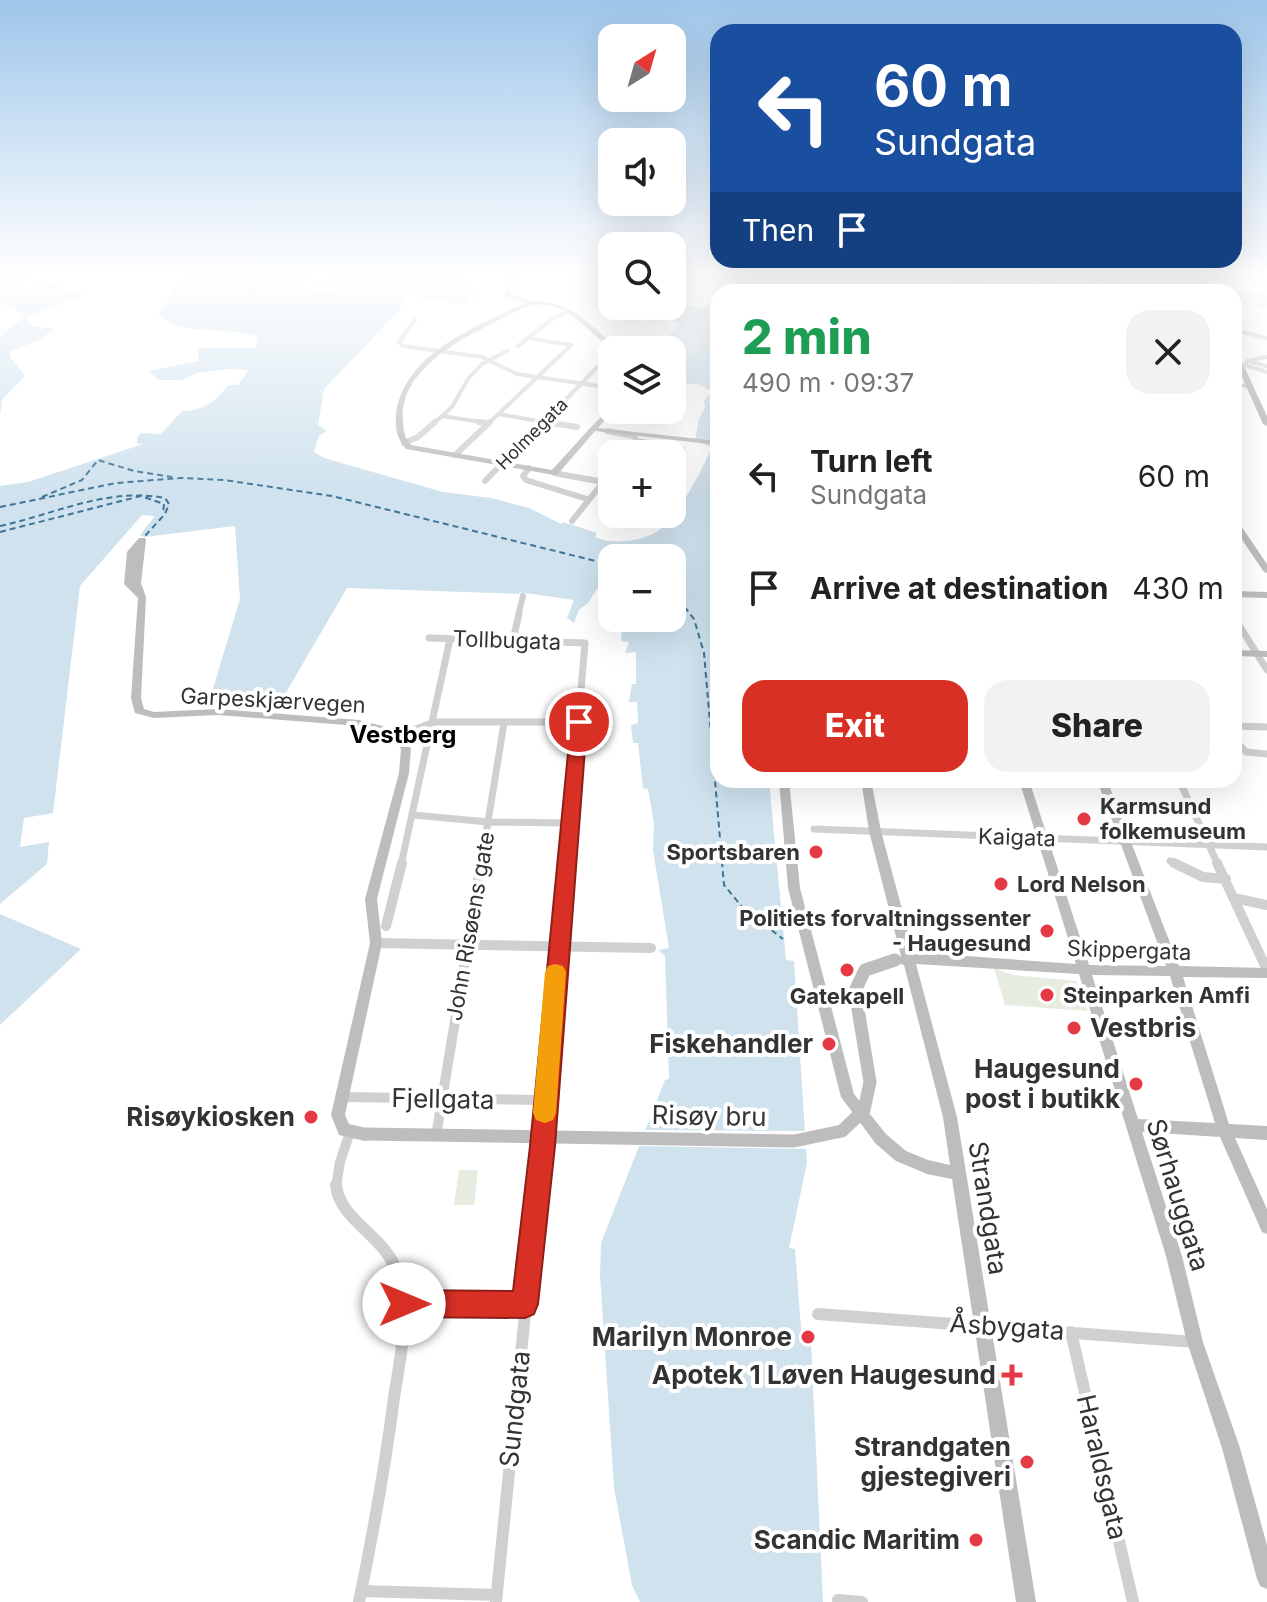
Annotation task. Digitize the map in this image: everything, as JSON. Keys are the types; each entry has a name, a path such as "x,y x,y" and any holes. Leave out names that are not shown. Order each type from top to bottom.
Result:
{"main road":[{"path":"1242,387 1267,424"},
{"path":"1242,388 1267,433"}],"street":[{"path":"412,349 489,360 512,372 598,386"},
{"path":"443,349 413,376 401,398 399,423 404,443 414,448 598,481"},
{"path":"455,455 567,349"},
{"path":"404,443 418,437 456,402 474,371 507,351"},
{"path":"1246,363 1267,357"},
{"path":"1246,363 1267,366"},
{"path":"1246,363 1267,372"},
{"name":"Holmegata","path":"485,481 598,367"},
{"path":"498,414 577,427"},
{"path":"442,416 488,423"},
{"path":"554,473 598,423"},
{"path":"612,424 637,436 710,442"},
{"path":"592,429 651,440"},
{"path":"635,440 637,436"},
{"path":"529,468 523,476 526,480 587,499"},
{"path":"572,521 598,487"},
{"path":"1242,534 1267,570"},
{"name":"Garpeskjærvegen","path":"143,538 131,552 128,584 142,597 136,698 139,711 154,715 218,712 359,723 383,728 398,736"},
{"path":"1242,594 1267,595"},
{"path":"513,640 523,596"},
{"path":"1242,628 1262,654 1267,670"},
{"name":"Tollbugata","path":"429,638 585,643"},
{"path":"386,926 414,815 450,639"},
{"name":"Sundgata","path":"497,1598 585,643"},
{"path":"1242,653 1262,654"},
{"path":"497,1598 360,1596 391,1429 400,1368 404,1304 391,1255 381,1241 343,1207 337,1194 340,1163 358,1133 339,1123 376,943 371,899 407,754 398,736 434,722 579,722"},
{"name":"John Risøens gate","path":"437,1130 504,723"},
{"path":"1242,726 1267,727"},
{"path":"1242,748 1246,752 1267,754"},
{"path":"785,788 794,888 848,1097 881,1139 901,1156 927,1167 958,1173"},
{"name":"Strandgata","path":"867,788 902,960 945,1095 1026,1602"},
{"name":"Sørhauggata","path":"1026,788 1174,1256 1195,1342 1231,1448 1267,1579"},
{"path":"1105,788 1175,972 1224,1130 1267,1227"},
{"path":"1183,788 1267,971"},
{"path":"414,815 488,822 570,823"},
{"name":"Kaigata","path":"814,829 1267,847"},
{"path":"1170,861 1203,877 1226,879"},
{"path":"1234,898 1267,905"},
{"path":"376,943 651,948"},
{"name":"Skippergata","path":"902,960 955,959 1081,969 1175,972 1267,971"},
{"name":"Risøy bru","path":"358,1133 794,1141 835,1136 858,1121 868,1103 869,1086 856,999 857,981 869,968 902,960"},
{"name":"Fjellgata","path":"342,1097 545,1100"},
{"path":"1132,1125 1267,1133"},
{"path":"404,1304 525,1304"},
{"name":"Åsbygata","path":"818,1314 1195,1342"},
{"name":"Haraldsgata","path":"1071,1332 1133,1602"},
{"path":"838,1600 862,1602"}],"shaded area":[{"path":"994,968 1014,975 1076,981 1088,1011 1005,1005"},
{"path":"459,1170 478,1170 474,1205 454,1205"}],"water":[{"path":"0,349 16,349 10,351 10,357 25,376 2,400 0,415"},
{"path":"197,349 363,349 324,389 318,425 327,431 319,436 314,452 324,458 443,492 491,498 529,508 561,524 563,522 597,533 595,537 603,540 630,541 662,528 686,528 686,496 710,449 710,788 770,788 786,960 794,961 807,1163 789,1248 795,1249 802,1341 811,1342 823,1602 640,1602 632,1585 614,1488 600,1275 601,1243 665,1080 669,1079 665,956 658,950 669,948 653,850 654,823 648,789 643,788 638,743 633,743 631,725 638,723 637,702 629,702 632,684 636,684 636,652 625,653 629,642 621,641 622,632 686,632 686,544 598,544 598,589 579,610 574,623 567,618 574,600 518,592 523,594 347,588 277,708 212,704 212,692 240,599 235,526 144,537 140,535 155,516 142,515 80,586 53,813 24,818 20,847 49,842 47,864 0,904 0,486 28,482 143,444 137,443 141,433 161,434 182,411 202,407 214,400 228,385 238,385 249,370 197,373 182,380 160,380 148,371 199,361"},
{"path":"686,349 710,349 710,390 697,384 686,384"},
{"path":"710,394 710,447 695,441 699,418 705,408 704,400"},
{"path":"0,914 81,949 0,1025"}],"pier":[{"path":"641,1130 809,1131 810,1149 635,1146"}],"ferry route":[{"path":"42,497 82,480 98,460 134,471 172,477"},
{"path":"0,507 116,483 181,478 224,480 332,496 598,562"},
{"path":"0,526 82,503 141,496"},
{"path":"0,532 141,496"},
{"path":"141,496 165,498 169,504 165,514 144,537"},
{"path":"141,496 164,504 163,514"},
{"path":"686,609 694,619 704,653 710,723"},
{"path":"716,788 724,885 743,908 783,939"}],"slow traffic":[{"path":"545,1113 555,972"}],"place":[{"name":"Karmsund folkemuseum","path":"1084,819"},
{"name":"Sportsbaren","path":"816,852"},
{"name":"Lord Nelson","path":"1001,884"},
{"name":"Politiets forvaltningssenter - Haugesund","path":"1047,931"},
{"name":"Gatekapell","path":"847,970"},
{"name":"Steinparken Amfi","path":"1047,995"},
{"name":"Vestbris","path":"1074,1028"},
{"name":"Fiskehandler","path":"829,1044"},
{"name":"Haugesund post i butikk","path":"1136,1084"},
{"name":"Risøykiosken","path":"311,1117"},
{"name":"Marilyn Monroe","path":"808,1337"},
{"name":"Apotek 1 Løven Haugesund","path":"1012,1375"},
{"name":"Strandgaten gjestegiveri","path":"1027,1462"},
{"name":"Scandic Maritim","path":"976,1540"}],"district":[{"name":"Vestberg","path":"403,735"}],"route":[{"path":"404,1304 525,1304 579,722"}]}
